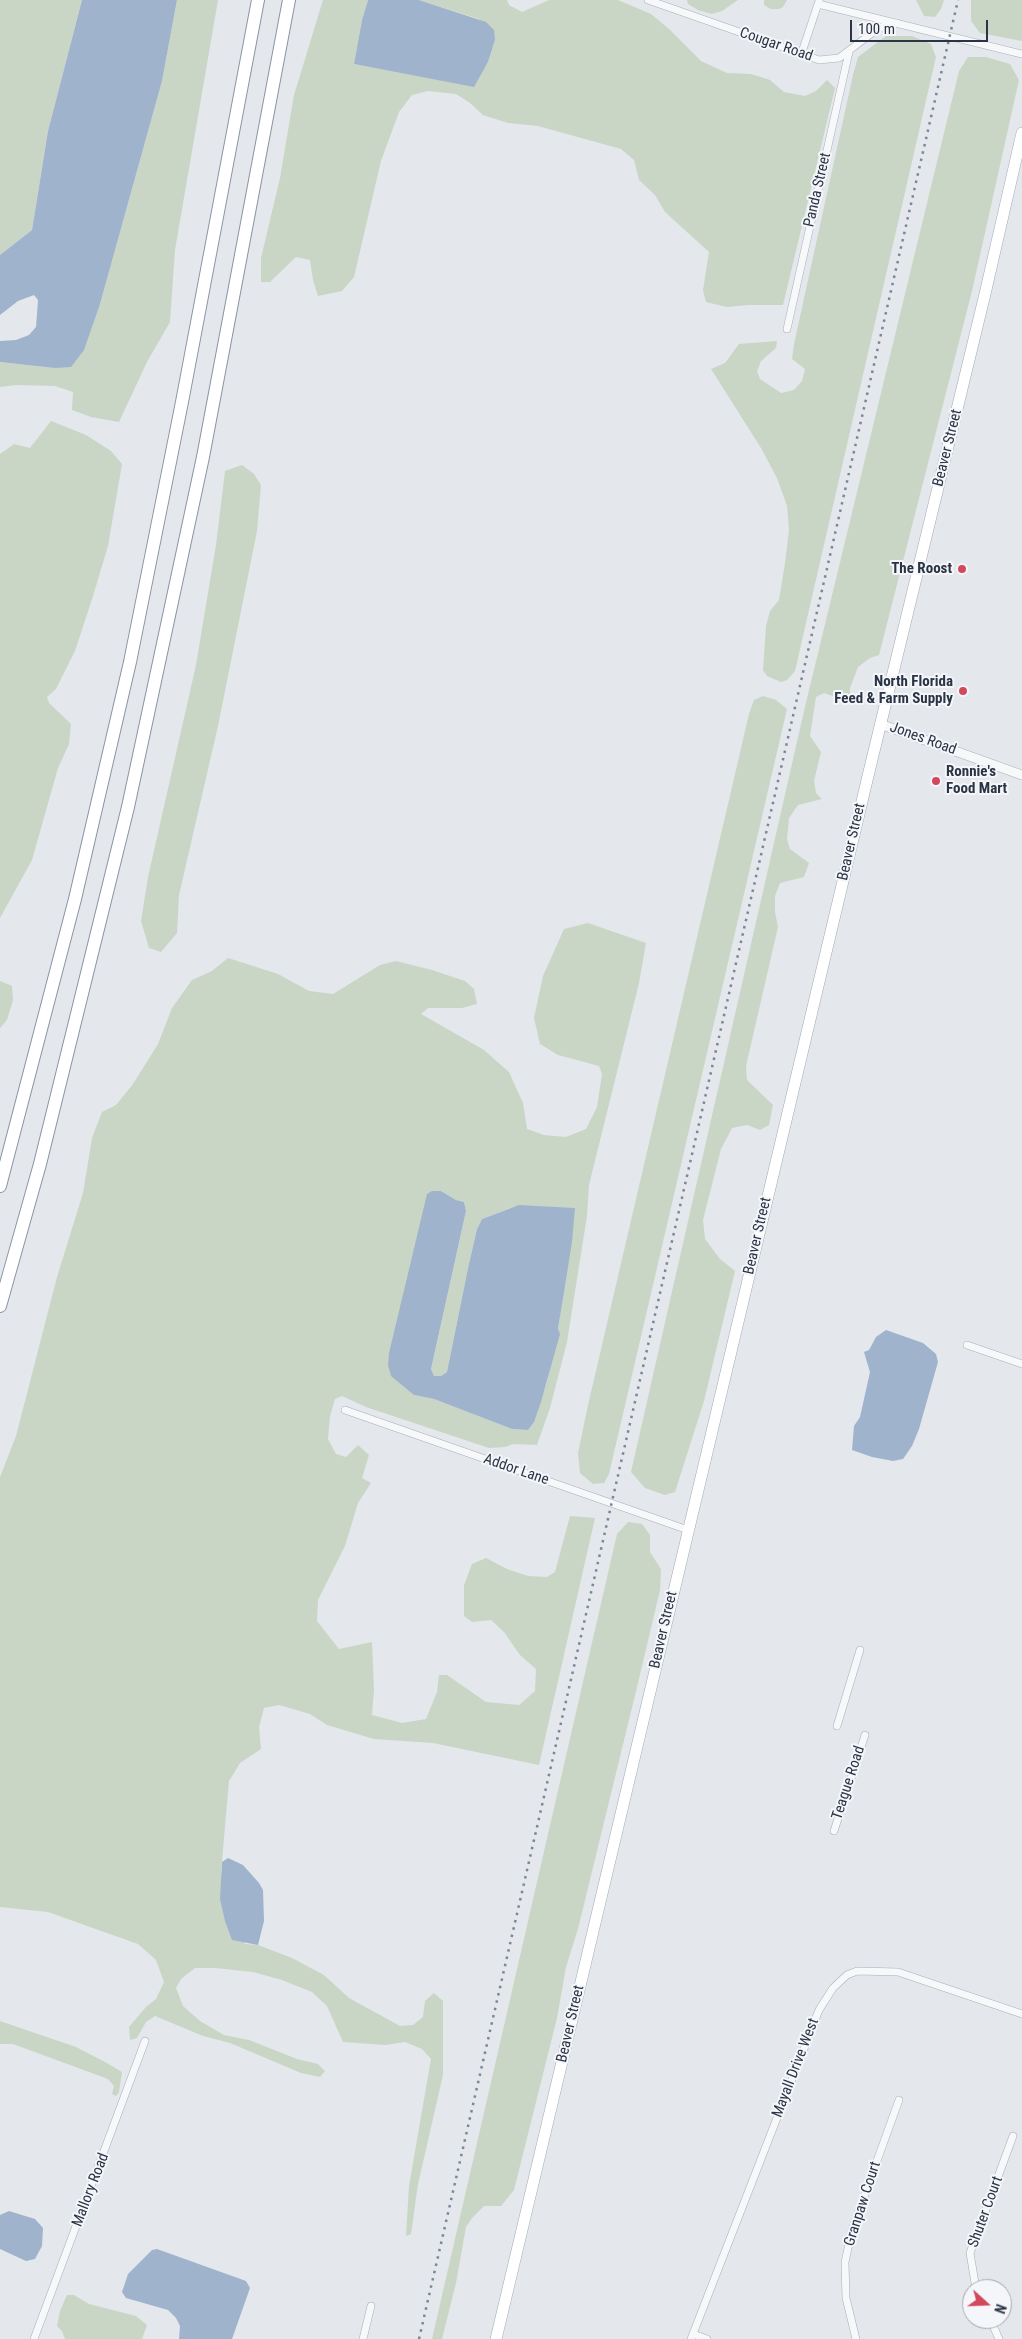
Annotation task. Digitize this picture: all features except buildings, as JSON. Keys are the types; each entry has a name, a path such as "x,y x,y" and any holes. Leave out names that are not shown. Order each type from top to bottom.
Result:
{"highway":[{"path":"0,1186 75,899 130,662 182,402 258,0"},
{"path":"0,1306 40,1164 128,807 203,457 289,0"}],"main road":[{"name":"Beaver Street","path":"496,2339 1022,133"}],"street":[{"name":"Cougar Road","path":"648,0 801,55 820,60 830,60 849,52 876,30 886,25 898,23"},
{"path":"801,55 819,2 1022,54"},
{"name":"Panda Street","path":"787,329 849,52"},
{"name":"Jones Road","path":"880,724 1022,775"},
{"path":"967,1345 1022,1364"},
{"name":"Addor Lane","path":"345,1410 688,1530"},
{"path":"837,1726 860,1650"},
{"name":"Teague Road","path":"834,1831 865,1735"},
{"name":"Mayall Drive West","path":"692,2336 819,2010 833,1988 847,1975 857,1972 898,1972 1022,2014"},
{"name":"Mallory Road","path":"34,2339 145,2041"},
{"name":"Granpaw Court","path":"856,2339 846,2298 845,2262 852,2230 899,2100"},
{"name":"Shuter Court","path":"974,2279 970,2253 1013,2136"},
{"path":"363,2339 371,2306"},
{"path":"692,2336 707,2339"}],"green space":[{"path":"0,0 82,0 48,131 32,230 0,255"},
{"path":"177,0 218,0 175,250 170,322 147,362 119,422 91,417 72,410 73,392 55,386 16,385 0,387 0,362 54,368 100,304 162,81"},
{"path":"323,0 368,0 362,20 354,64 473,86 488,62 495,40 479,19 419,0 507,0 509,5 522,12 549,0 618,0 651,14 701,61 727,73 751,74 770,80 784,92 805,96 816,91 827,80 835,88 783,305 727,307 706,302 703,290 709,252 665,212 655,195 639,180 634,160 621,149 538,126 508,123 483,115 456,94 428,91 412,95 399,112 381,161 354,277 342,291 318,296 310,260 296,257 270,282 261,282 261,258 280,178 294,95"},
{"path":"687,0 738,0 722,11 712,14 698,10 688,4"},
{"path":"764,0 787,0 783,7 771,9 764,5"},
{"path":"916,0 944,0 941,9 935,17 924,16"},
{"path":"971,0 1022,0 1022,41 980,33 971,21"},
{"path":"886,36 912,36 931,44 936,57 795,671 787,680 781,682 767,676 763,670 766,626 770,611 779,600 785,563 789,530 787,506 777,478 761,448 711,369 725,363 739,344 777,341 776,348 761,361 757,371 760,379 781,393 794,390 802,381 805,369 792,359 794,344 853,75 858,57"},
{"path":"968,57 986,57 1010,64 1019,80 972,291 879,655 870,658 858,667 850,688 850,702 824,693 816,697 810,736 821,752 814,781 816,793 822,799 798,805 789,818 787,839 790,849 809,863 804,877 780,883 775,896 775,912 778,927 746,1066 747,1080 773,1105 769,1125 760,1130 747,1125 732,1128 721,1149 703,1220 705,1239 720,1259 735,1271 704,1401 675,1492 665,1495 645,1488 631,1472 804,711 959,71"},
{"path":"51,421 86,435 111,451 122,464 108,546 93,596 75,651 56,689 47,697 49,703 71,724 69,744 58,768 32,860 0,918 0,454 14,444 30,448"},
{"path":"242,465 254,474 261,485 257,531 218,726 179,895 177,933 161,952 149,948 141,921 148,877 196,665 216,545 225,471"},
{"path":"763,696 776,700 787,709 609,1474 604,1483 593,1484 580,1473 578,1453 588,1405 749,714 754,700"},
{"path":"588,923 646,943 639,983 589,1185 587,1216 567,1342 550,1408 537,1445 513,1444 505,1447 489,1448 366,1407 342,1396 335,1399 330,1416 328,1439 336,1454 346,1457 358,1445 369,1455 362,1478 371,1483 358,1503 345,1546 318,1600 317,1621 339,1649 372,1642 374,1690 372,1715 402,1723 426,1719 437,1692 439,1675 447,1675 486,1702 519,1705 535,1691 536,1669 520,1655 504,1632 491,1620 472,1622 464,1616 464,1585 472,1564 486,1558 507,1569 528,1576 547,1577 555,1572 570,1516 595,1518 539,1765 433,1743 374,1739 327,1725 310,1714 279,1705 264,1708 259,1727 261,1749 240,1763 229,1781 221,1872 245,1944 258,1945 292,1958 324,1975 349,1998 400,2026 413,2025 423,2017 425,2001 434,1993 443,2001 443,2075 418,2184 411,2234 406,2236 409,2186 431,2059 422,2049 405,2042 385,2045 343,2042 327,2006 312,1992 282,1980 253,1972 215,1968 195,1968 181,1979 176,1988 183,2006 200,2021 224,2035 249,2040 297,2059 318,2064 325,2071 320,2077 301,2073 230,2043 203,2036 155,2016 146,2022 137,2038 130,2040 129,2027 146,2007 156,1999 164,1982 156,1960 138,1944 48,1912 0,1907 0,1477 16,1436 57,1277 83,1193 92,1138 102,1112 116,1105 133,1084 158,1044 172,1008 192,980 212,971 228,958 278,974 309,991 333,994 380,965 396,961 465,981 474,989 477,1004 462,1008 428,1008 421,1014 484,1050 509,1072 523,1103 527,1129 544,1135 566,1137 586,1129 597,1107 602,1074 599,1066 558,1055 540,1044 534,1018 543,976 564,929","holes":["441,1191 456,1200 464,1202 466,1211 431,1369 434,1376 441,1376 447,1372 468,1268 477,1229 482,1219 513,1207 567,1264 557,1338 546,1385 534,1421 528,1430 512,1429 434,1399 414,1395"]},
{"path":"0,981 12,986 13,1000 7,1020 0,1028"},
{"path":"628,1522 642,1524 650,1535 650,1552 661,1569 660,1590 638,1683 578,1929 566,1967 557,2018 514,2190 501,2206 484,2206 466,2227 456,2283 442,2339 432,2339 617,1534"},
{"path":"0,2021 76,2047 122,2072 119,2092 116,2096 112,2094 114,2086 108,2079 13,2044 0,2044"},
{"path":"67,2295 74,2295 89,2304 136,2316 147,2325 142,2339 65,2339 62,2331 57,2326 60,2311"}],"water":[{"path":"82,0 177,0 162,81 100,304 84,350 71,367 54,368 0,362 0,341 16,340 29,335 36,327 38,300 34,295 18,301 0,315 0,255 32,230 48,131"},
{"path":"368,0 419,0 486,22 494,30 495,40 488,62 474,87 354,64 362,20"},
{"path":"432,1191 441,1191 456,1200 464,1202 466,1211 431,1369 434,1376 441,1376 447,1372 468,1268 477,1229 482,1219 519,1205 575,1208 572,1242 558,1329 560,1334 541,1402 534,1422 528,1430 512,1429 434,1399 414,1395 391,1376 388,1365 389,1353 427,1194"},
{"path":"886,1330 923,1343 936,1354 938,1362 919,1429 912,1446 903,1459 893,1461 872,1457 852,1450 854,1426 860,1417 870,1372 864,1352 869,1350 876,1337"},
{"path":"228,1858 243,1865 263,1890 264,1921 258,1945 232,1940 225,1921 220,1899 222,1862"},
{"path":"9,2211 35,2219 43,2228 42,2246 35,2259 26,2261 0,2249 0,2215"},
{"path":"157,2249 246,2281 250,2288 232,2339 179,2339 180,2326 176,2318 168,2310 126,2298 122,2292 128,2274 152,2250"}],"railway":[{"path":"419,2339 958,0"}],"place":[{"name":"The Roost","path":"962,569"},
{"name":"North Florida Feed & Farm Supply","path":"963,691"},
{"name":"Ronnie's Food Mart","path":"936,781"}]}
